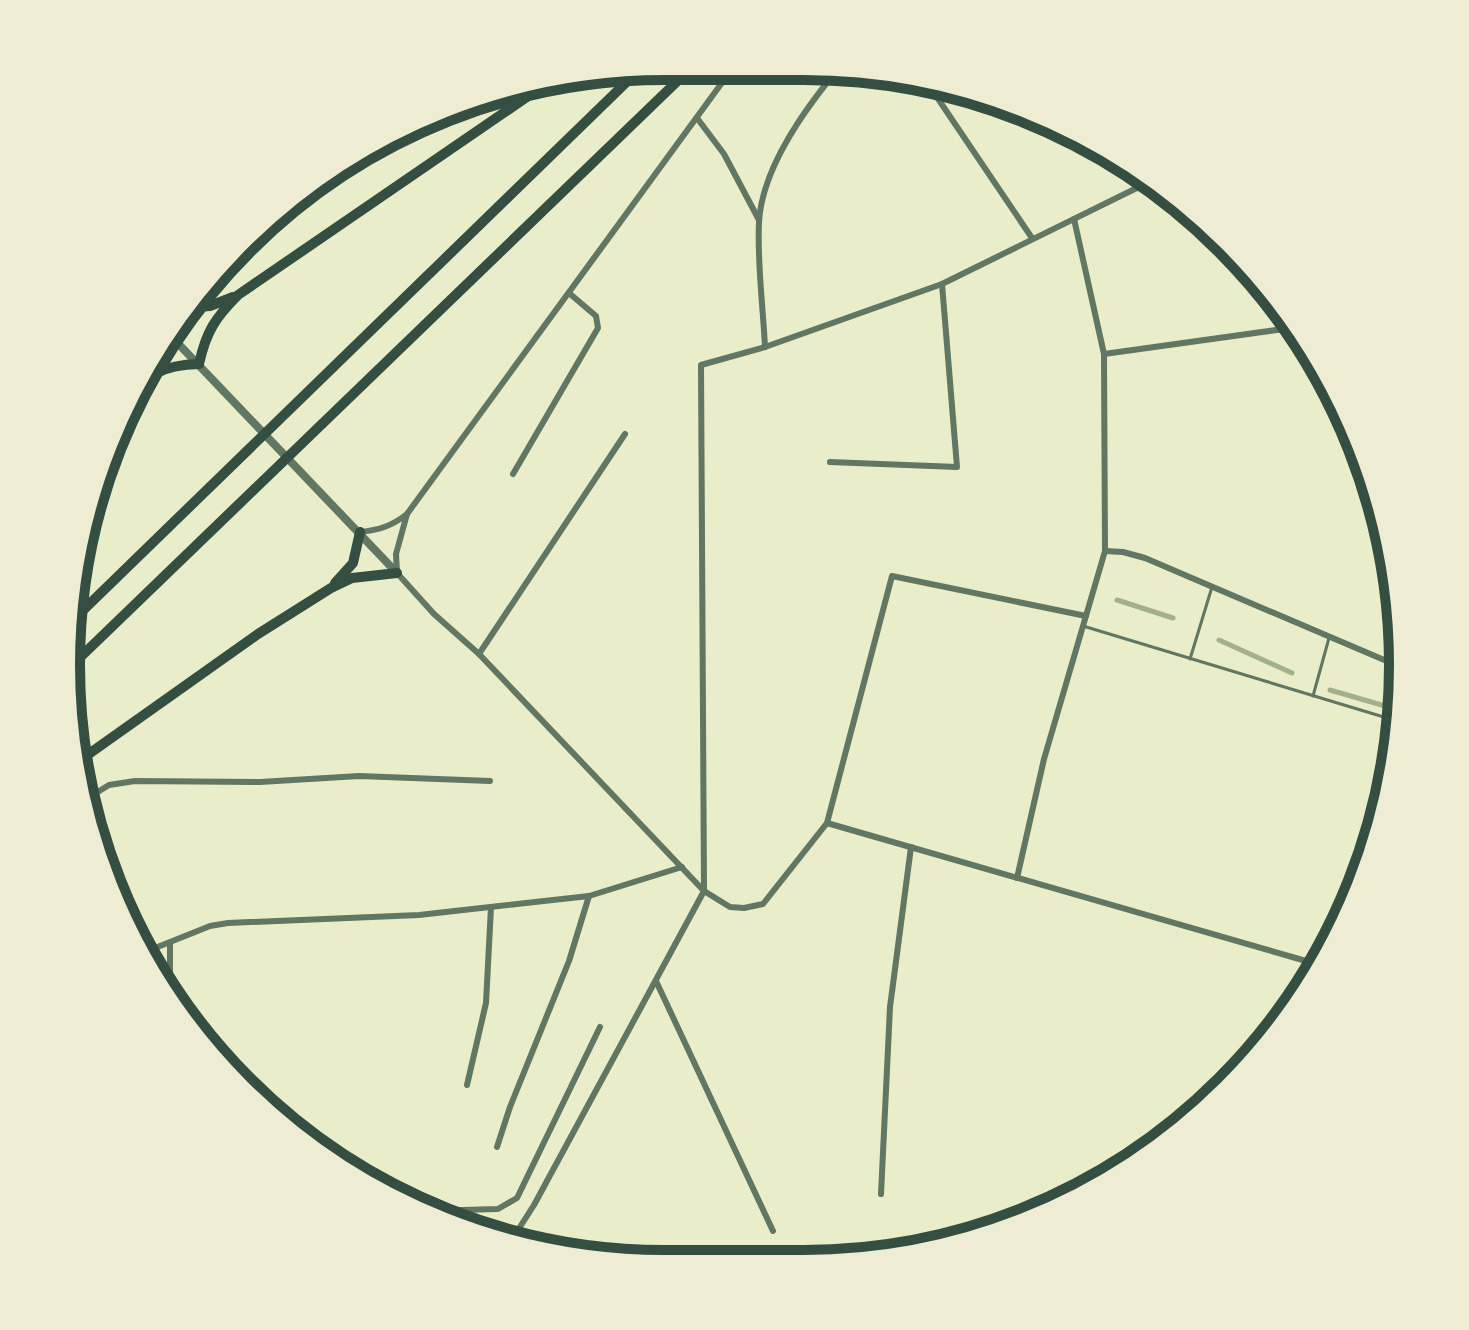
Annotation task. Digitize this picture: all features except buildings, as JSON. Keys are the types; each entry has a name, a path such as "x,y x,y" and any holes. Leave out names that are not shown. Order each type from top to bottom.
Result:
{"main road":[{"path":"80,657 679,80"},
{"path":"83,611 628,81"},
{"path":"158,371 175,365 199,364 205,335 238,295 527,97"},
{"path":"203,307 238,295"},
{"path":"331,588 353,563 360,532"},
{"path":"87,755 246,643 331,588 352,578 397,573"}],"street":[{"path":"360,532 377,530 407,514 724,80"},
{"path":"765,347 759,220 766,190 781,151 799,120 829,81"},
{"path":"936,95 1032,238"},
{"path":"697,118 724,154 759,220"},
{"path":"517,1231 704,891 701,365 765,347 942,284 1140,187"},
{"path":"1017,878 1044,759 1105,551 1104,354 1074,219"},
{"path":"830,462 957,467 942,284"},
{"path":"513,474 598,328 596,316 569,293"},
{"path":"1104,354 1282,329"},
{"path":"177,342 360,532 434,614 479,654 704,891 730,907 763,904 827,823 892,576 1086,616"},
{"path":"479,654 625,434"},
{"path":"397,573 396,554 407,514"},
{"path":"1105,551 1145,558 1389,662"},
{"path":"95,794 109,785 122,782 260,782 359,776 490,781"},
{"path":"827,823 1309,962"},
{"path":"881,1194 890,1007 911,847"},
{"path":"153,949 210,926 228,923 419,915 589,896 683,867"},
{"path":"497,1147 569,961 589,896"},
{"path":"467,1085 486,1003 491,907"},
{"path":"170,944 170,976"},
{"path":"656,981 773,1231"},
{"path":"454,1210 498,1209 517,1198 600,1027"}],"lane":[{"path":"1190,659 1212,587"},
{"path":"1083,626 1386,718"},
{"path":"1313,696 1329,637"}],"waterway":[{"path":"1117,600 1173,618"},
{"path":"1219,640 1292,673"},
{"path":"1330,690 1388,707"}]}
